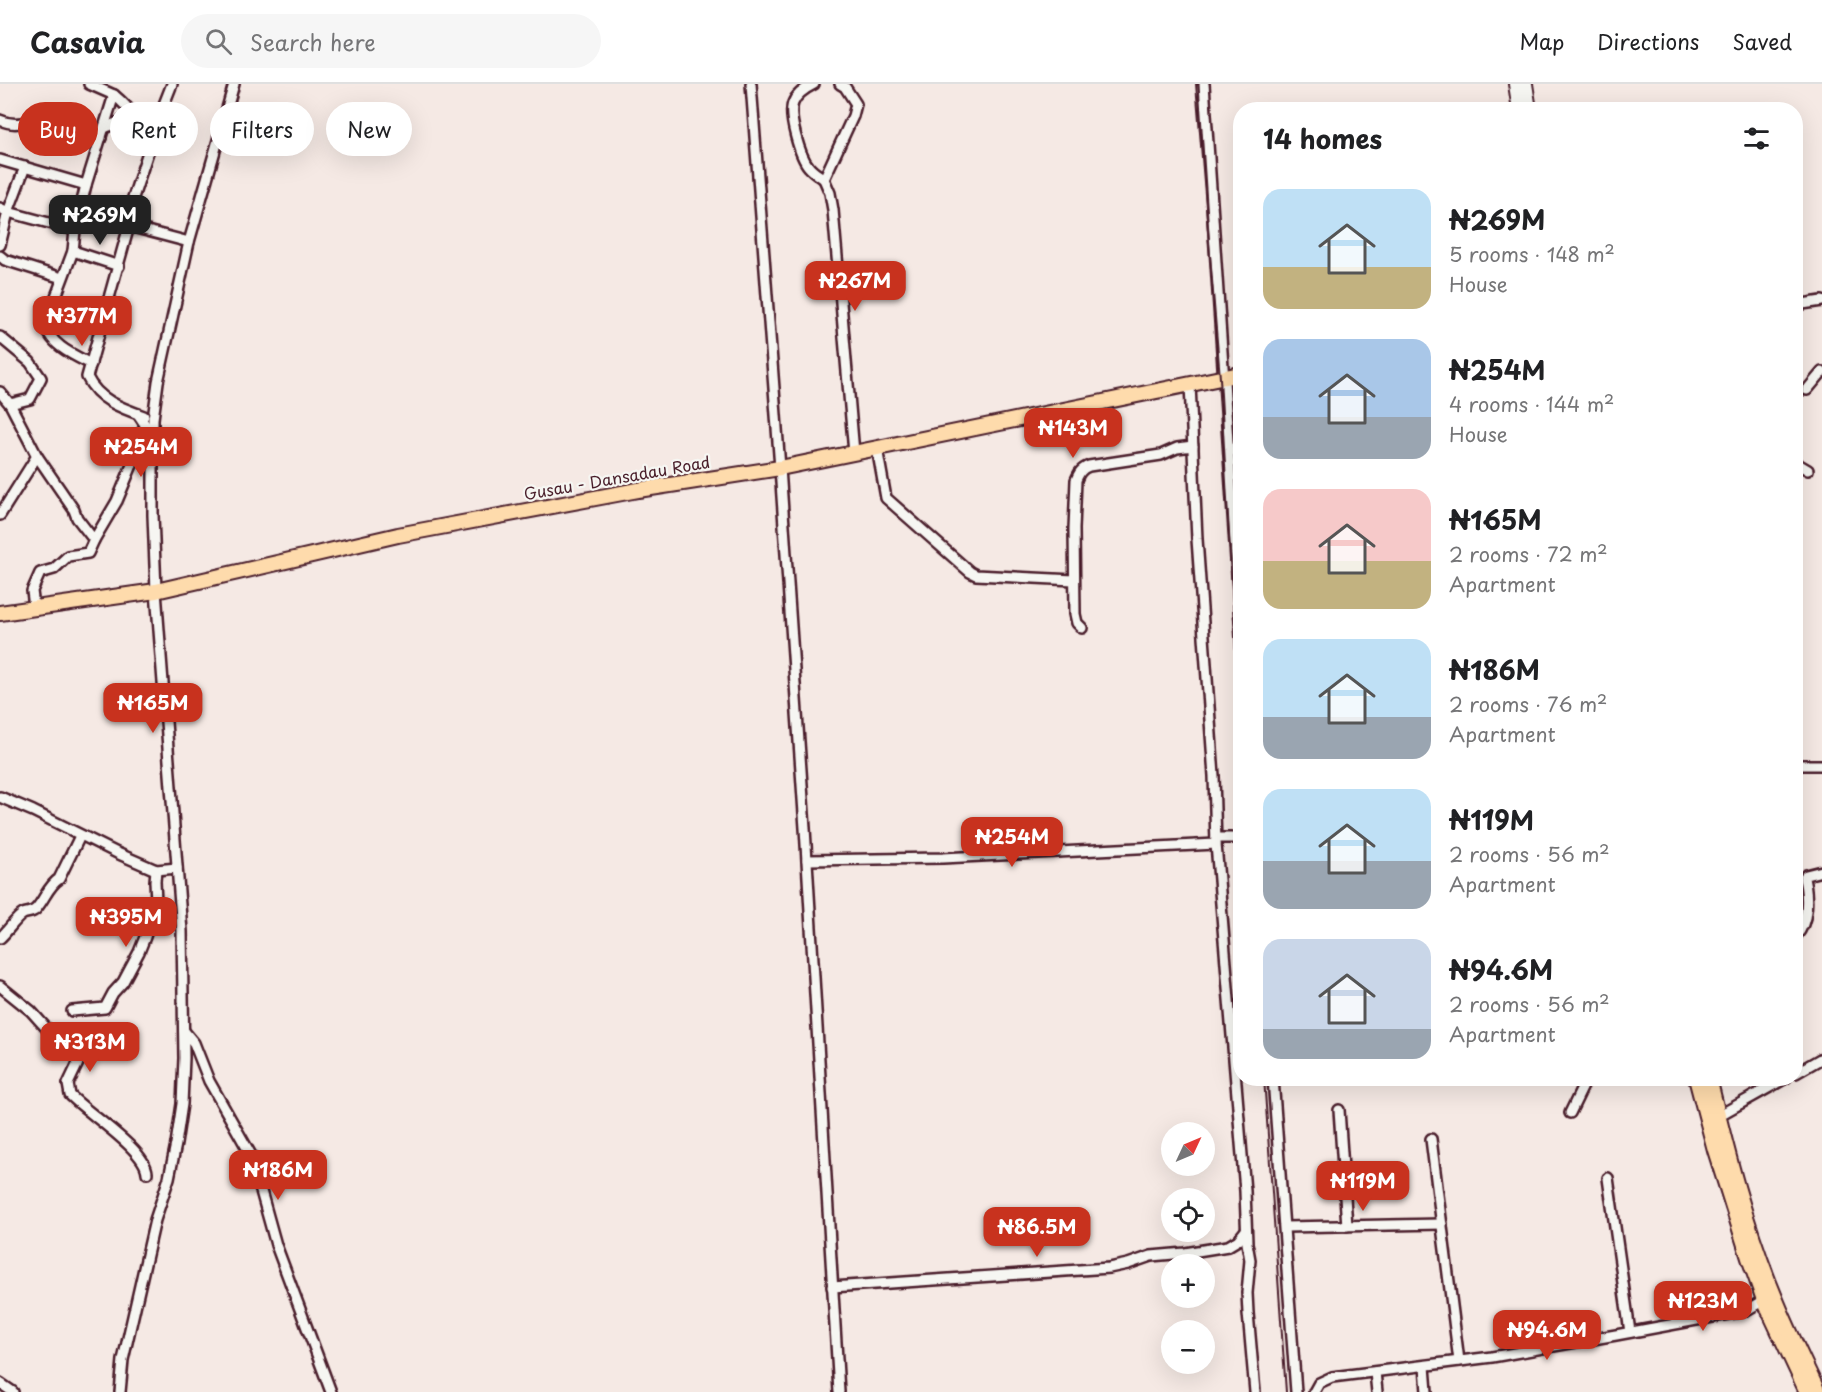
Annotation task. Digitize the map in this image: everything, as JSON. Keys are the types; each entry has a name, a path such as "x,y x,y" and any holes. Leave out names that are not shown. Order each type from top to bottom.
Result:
{"main road":[{"path":"1515,84 1518,102"},
{"path":"1526,84 1529,102"},
{"name":"Gusau - Dansadau Road","path":"0,613 156,591 409,533 638,490 780,468 1233,375"},
{"path":"1698,1086 1714,1150 1749,1258 1818,1392"},
{"path":"1711,1086 1729,1161 1769,1297 1807,1392"}],"street":[{"path":"89,84 102,87 122,102"},
{"path":"165,102 172,84"},
{"path":"120,1392 123,1360 155,1220 169,1178 182,1104 184,1031 182,931 156,591 153,419 158,382 189,242 234,84"},
{"path":"751,84 807,860 839,1392"},
{"path":"814,84 796,98 791,111 799,148 808,167 824,179 830,193 854,453"},
{"path":"824,179 853,116 856,104 845,87 840,84"},
{"path":"1204,84 1233,486"},
{"path":"91,364 72,355 52,338 46,328 46,323 73,250 75,230 86,185 114,95"},
{"path":"0,120 19,124 30,121 101,138"},
{"path":"104,128 110,126"},
{"path":"147,156 127,225 119,266 87,377 93,389 117,407 153,419"},
{"path":"0,160 86,185"},
{"path":"0,245 4,210 25,167"},
{"path":"4,210 75,230"},
{"path":"79,213 189,242"},
{"path":"73,250 119,266"},
{"path":"0,256 4,260 62,278"},
{"path":"1803,304 1822,301"},
{"path":"1810,303 1822,310"},
{"path":"0,337 30,362 41,378 30,399 10,405"},
{"path":"1807,390 1822,372"},
{"path":"1190,384 1197,539 1214,776 1216,841 1233,1046"},
{"path":"0,392 10,405 37,456 94,540"},
{"path":"34,607 32,591 40,573 54,569 68,556 88,553 117,501 132,465 137,439 146,426 138,414"},
{"path":"1082,628 1075,614 1074,580 1075,500 1078,473 1089,466 1161,455 1177,448 1193,446"},
{"path":"878,448 886,498 970,572 976,575 1074,580"},
{"path":"0,515 37,456"},
{"path":"1803,467 1808,470"},
{"path":"1803,765 1822,765"},
{"path":"0,797 156,870 177,867"},
{"path":"0,938 22,915 37,908 53,882 58,879 80,836"},
{"path":"807,860 943,858 1233,839"},
{"path":"72,1011 105,1008 113,993 123,982 139,952 153,914 157,893 156,870"},
{"path":"1803,924 1807,892 1804,878 1806,875 1822,871"},
{"path":"0,986 76,1053 78,1063 68,1084 70,1095 130,1147 146,1165 147,1173"},
{"path":"184,1031 194,1043 209,1081 251,1155 276,1245 331,1392"},
{"path":"1803,1069 1822,1058"},
{"path":"1236,1086 1250,1260 1247,1293 1255,1392"},
{"path":"1274,1086 1296,1392"},
{"path":"1570,1113 1583,1086"},
{"path":"1718,1116 1772,1086"},
{"path":"1339,1110 1347,1226"},
{"path":"1431,1139 1460,1361"},
{"path":"1608,1178 1630,1332"},
{"path":"1285,1227 1442,1224"},
{"path":"832,1287 1109,1268 1151,1256 1228,1246 1238,1240 1246,1230"},
{"path":"1314,1392 1319,1383 1332,1377 1460,1361 1745,1311 1769,1297"},
{"path":"1425,1366 1427,1392"},
{"path":"1376,1372 1377,1392"},
{"path":"0,1383 13,1392"}],"railway":[{"path":"1196,84 1220,378 1233,603"},
{"path":"1265,1086 1286,1392"}]}
